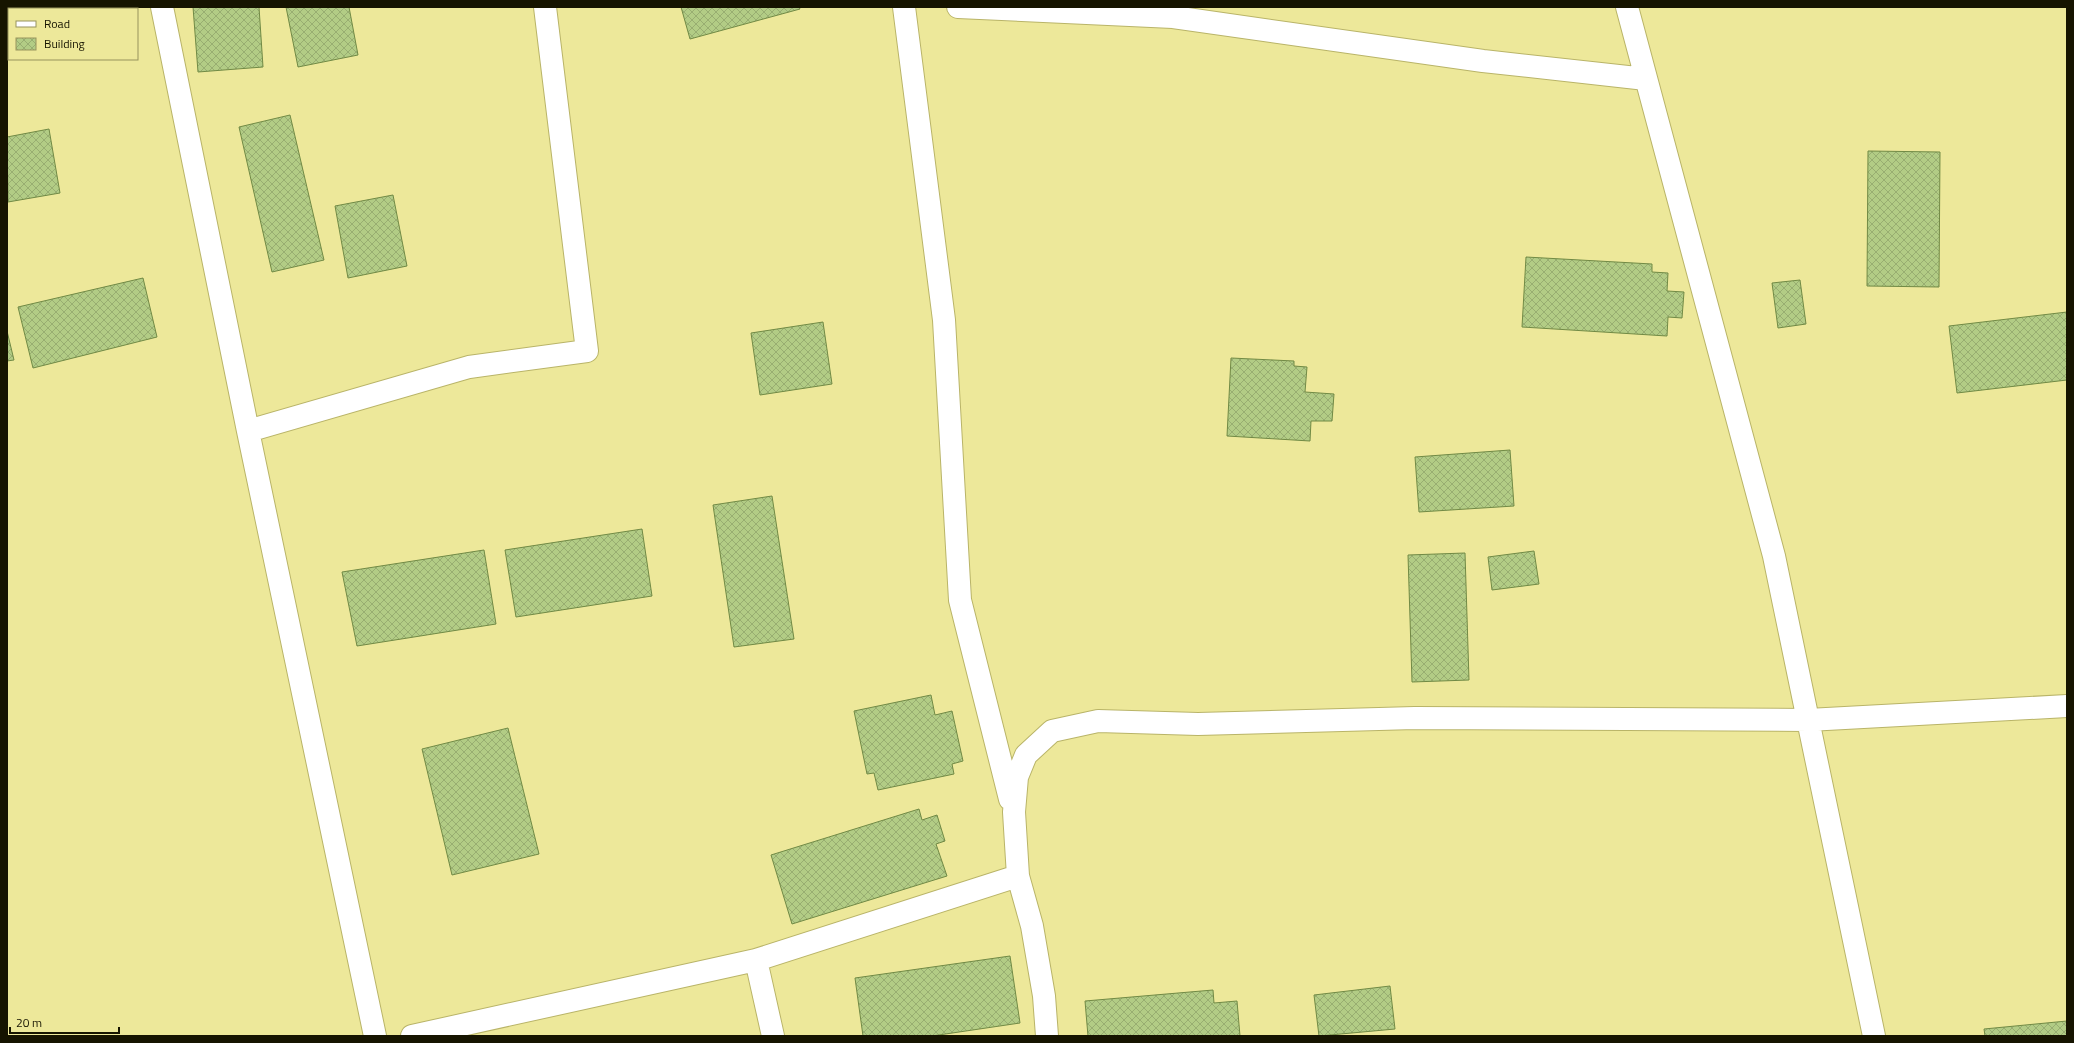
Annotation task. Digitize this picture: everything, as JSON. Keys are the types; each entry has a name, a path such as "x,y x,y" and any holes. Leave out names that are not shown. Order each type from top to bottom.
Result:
{"street":[{"path":"162,7 248,431 375,1036"},
{"path":"248,431 469,367 587,351 545,7"},
{"path":"904,7 944,320 960,600 1014,812"},
{"path":"958,7 1173,17 1483,61 1646,79"},
{"path":"1627,7 1774,556 1874,1036"},
{"path":"1047,1036 1044,996 1032,926 1018,876 1014,812 1017,777 1026,755 1052,732 1098,721 1198,724 1414,718 1808,720 2067,706"},
{"path":"412,1036 756,960 1018,876"},
{"path":"756,960 773,1036"}],"building":[{"path":"193,7 259,7 263,67 198,72"},
{"path":"286,7 349,7 358,55 298,67"},
{"path":"681,7 799,7 800,9 690,39"},
{"path":"290,115 324,260 272,272 239,127"},
{"path":"49,129 60,193 8,202 7,137"},
{"path":"1868,151 1940,152 1939,287 1867,286"},
{"path":"393,195 407,266 348,278 335,206"},
{"path":"1526,257 1652,264 1652,272 1668,273 1667,291 1684,292 1682,318 1668,317 1667,336 1522,327"},
{"path":"143,278 157,337 33,368 18,307"},
{"path":"1800,280 1806,324 1778,328 1772,283"},
{"path":"2067,312 2067,380 1957,393 1949,326"},
{"path":"823,322 832,384 760,395 751,333"},
{"path":"7,331 14,360 7,361"},
{"path":"1231,358 1294,361 1294,366 1307,367 1305,392 1334,394 1332,421 1311,421 1310,441 1227,436"},
{"path":"1510,450 1514,506 1419,512 1415,457"},
{"path":"772,496 794,639 734,647 713,505"},
{"path":"642,529 652,596 516,617 505,550"},
{"path":"484,550 496,624 357,646 342,572"},
{"path":"1534,551 1539,584 1492,590 1488,557"},
{"path":"1465,553 1469,680 1412,682 1408,555"},
{"path":"931,695 935,715 952,711 963,761 952,764 954,774 878,790 874,773 867,774 854,711"},
{"path":"508,728 539,854 452,875 422,749"},
{"path":"919,809 922,820 937,815 945,841 936,844 947,876 792,924 771,855"},
{"path":"1010,956 1020,1023 932,1036 863,1036 855,978"},
{"path":"1390,986 1395,1029 1319,1036 1314,995"},
{"path":"1213,990 1214,1003 1237,1001 1240,1036 1088,1036 1085,1001"},
{"path":"2067,1021 2067,1036 1985,1036 1984,1029"}]}
